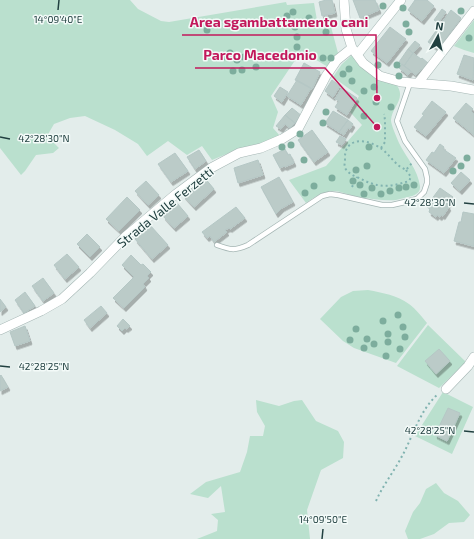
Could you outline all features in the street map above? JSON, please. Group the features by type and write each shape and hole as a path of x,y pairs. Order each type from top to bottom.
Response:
{"street":[{"path":"344,0 346,28 355,52 363,63 380,76 401,82 451,86 474,90"},
{"name":"Strada Valle Ferzetti","path":"0,330 41,311 62,299 126,236 176,194 211,168 239,153 261,148 282,139 298,128 326,76 337,60 355,52 401,0"},
{"path":"414,83 474,11"},
{"path":"446,389 468,366 474,356"}],"lane":[{"path":"217,245 229,249 238,249 248,245 322,196 330,194 382,205 392,205 417,199 426,188 427,178 425,169 405,141 397,121 414,83"}],"path":[{"path":"381,148 386,142 384,114"},
{"path":"362,141 374,144 391,156 397,164 406,170 411,177 409,181 394,185 376,186 351,175 345,167 345,153 350,144 355,142 362,141"},
{"path":"406,170 417,158"},
{"path":"352,187 357,177"},
{"path":"376,501 381,489 402,458 422,413 435,396 446,389"}],"green space":[{"path":"0,0 130,0 138,9 161,21 169,22 286,2 287,5 314,3 318,26 330,23 338,53 328,67 313,58 298,56 271,96 278,112 273,128 281,137 236,150 212,160 202,146 187,155 168,141 147,156 138,144 115,130 85,116 70,118 54,124 47,136 59,148 53,153 36,155 21,175 0,148"},
{"path":"474,20 474,53 454,46"},
{"path":"352,55 395,83 399,88 400,98 392,115 391,122 399,143 417,174 420,188 417,194 413,196 396,200 369,198 333,191 319,195 306,203 289,180 326,166 362,125 350,112 359,96 333,77 342,64"},
{"path":"368,290 400,298 414,308 427,323 396,363 354,348 343,341 320,319 341,297 353,291"},
{"path":"428,325 466,362 439,388 397,366"},
{"path":"443,392 473,407 452,454 415,436"},
{"path":"256,400 279,406 302,400 316,421 338,431 344,442 343,458 321,470 307,510 310,539 197,539 217,531 218,520 211,514 225,512 221,486 208,498 190,494 206,482 240,472 247,452 250,436 263,436 265,426 257,412"},
{"path":"436,483 444,493 458,501 470,515 464,522 449,523 434,534 420,539 408,539 405,531 413,512 420,503 426,489"}],"building":[{"path":"332,0 335,13 322,16 319,2"},
{"path":"353,0 375,0 379,10 360,18"},
{"path":"415,0 427,0 434,6 422,21 408,10"},
{"path":"442,9 446,12 438,23 434,20"},
{"path":"451,10 461,18 438,49 428,42"},
{"path":"390,27 406,39 387,63 371,51"},
{"path":"415,41 420,45 413,53 408,49"},
{"path":"408,49 413,53 404,66 399,62"},
{"path":"413,53 428,63 416,75 404,66"},
{"path":"464,55 474,58 473,80 457,74"},
{"path":"304,63 320,72 312,89 295,80"},
{"path":"402,64 411,71 408,75 399,68"},
{"path":"297,80 311,88 301,105 287,96"},
{"path":"332,80 340,86 333,97 325,91"},
{"path":"280,87 288,92 282,102 274,96"},
{"path":"342,88 357,98 347,115 335,107 339,101 335,99"},
{"path":"432,101 446,112 426,136 414,127 424,115 422,114"},
{"path":"466,103 473,109 471,111 474,114 474,135 453,118"},
{"path":"292,108 302,116 295,123 285,115"},
{"path":"333,111 348,120 339,132 325,123"},
{"path":"285,115 295,123 290,128 285,124 281,129 276,126"},
{"path":"348,120 353,124 350,129 348,128 344,135 339,132"},
{"path":"312,130 328,152 314,162 298,140"},
{"path":"340,136 346,139 342,145 336,142"},
{"path":"440,144 444,147 443,149 456,158 444,173 426,160 432,152 434,153"},
{"path":"285,149 288,155 290,154 294,163 280,168 273,155"},
{"path":"199,150 206,161 195,169 187,157"},
{"path":"175,153 188,171 171,182 158,164"},
{"path":"258,160 263,175 238,183 234,168"},
{"path":"461,172 470,180 460,191 451,183"},
{"path":"204,177 214,189 194,207 183,195"},
{"path":"279,177 293,202 282,208 276,214 261,187"},
{"path":"146,181 159,195 148,205 135,191"},
{"path":"440,188 453,197 443,216 441,215 440,217 437,215 436,217 429,212 430,209 427,207"},
{"path":"127,197 140,210 119,231 106,219"},
{"path":"177,203 188,216 174,228 163,216"},
{"path":"236,207 245,218 230,229 225,230 227,232 214,242 210,236 207,238 202,232"},
{"path":"463,212 474,214 474,246 454,241"},
{"path":"150,225 168,245 152,259 135,239"},
{"path":"87,234 100,247 90,257 77,244"},
{"path":"67,254 79,267 65,279 54,265"},
{"path":"131,255 151,272 147,276 149,278 143,284 145,287 124,308 113,298 134,277 122,265"},
{"path":"43,278 54,293 43,301 32,286"},
{"path":"25,292 35,306 24,313 15,300"},
{"path":"0,299 6,307 0,312"},
{"path":"101,306 107,313 90,328 84,320"},
{"path":"123,319 130,326 122,331 117,326"},
{"path":"25,326 30,341 15,346 10,332"},
{"path":"439,349 450,361 436,374 425,361"},
{"path":"1,375 8,387 0,391 0,376"},
{"path":"448,408 460,413 447,441 435,435"}],"place":[{"name":"Area sgambattamento cani","path":"377,98"},
{"name":"Parco Macedonio","path":"377,127"}]}
